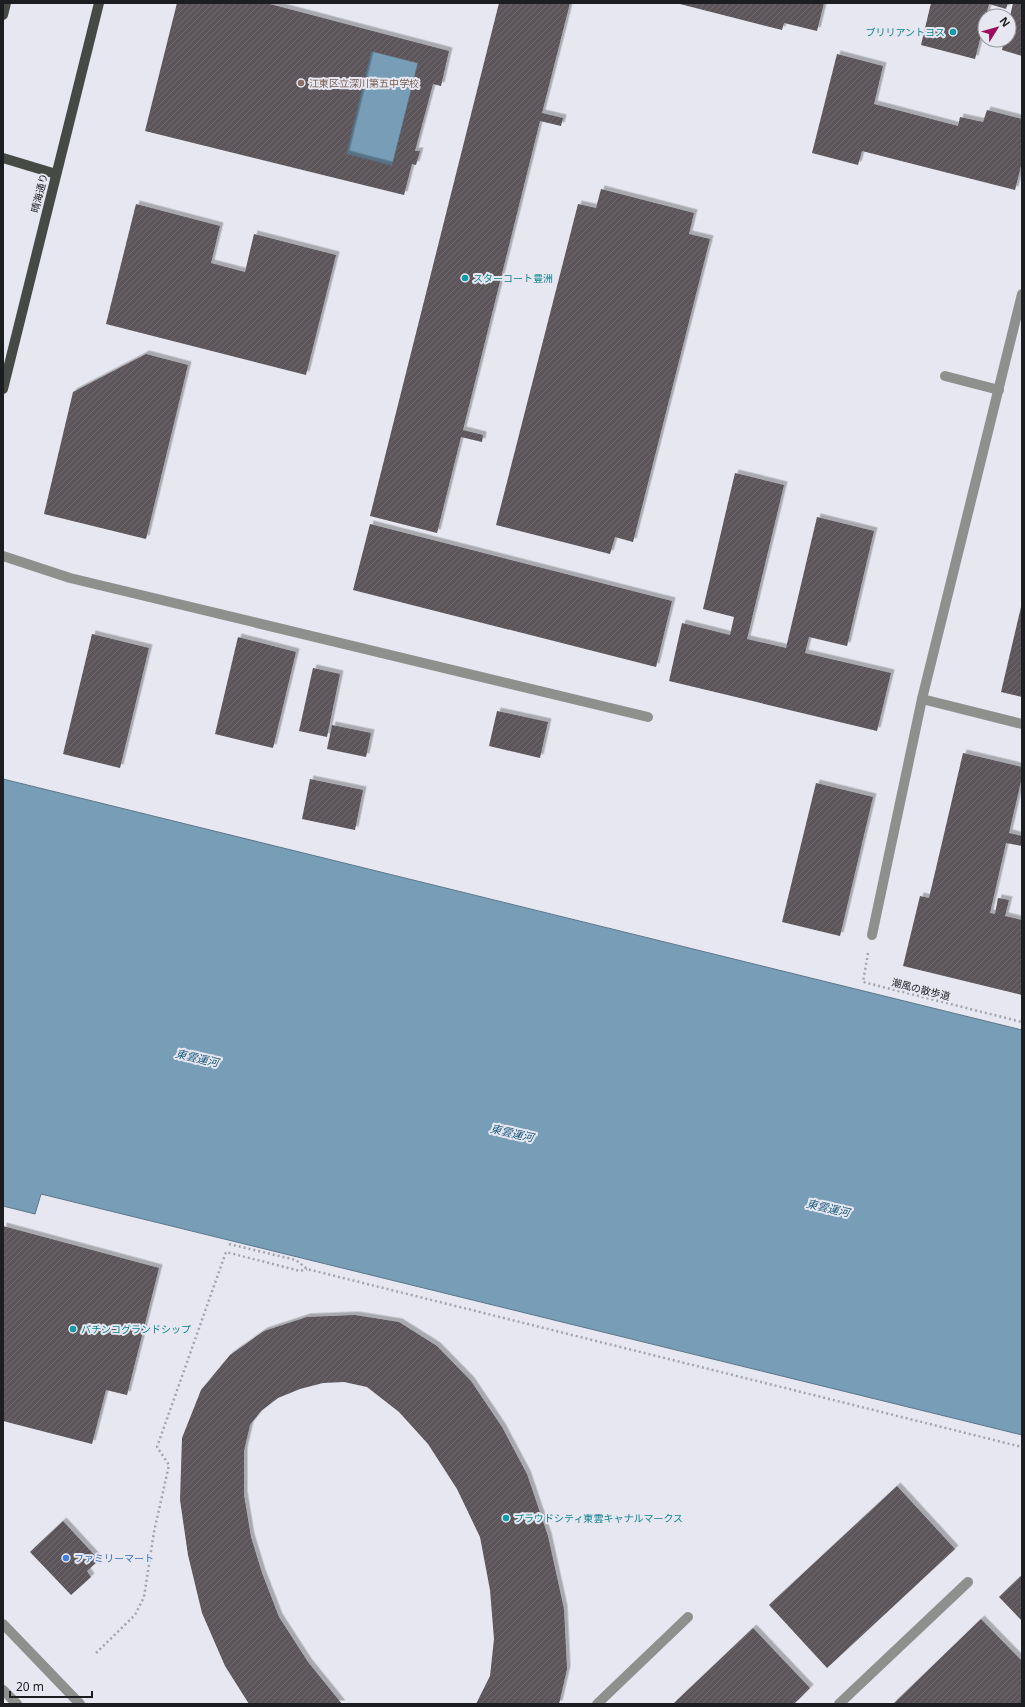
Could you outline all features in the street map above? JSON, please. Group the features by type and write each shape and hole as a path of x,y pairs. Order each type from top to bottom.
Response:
{"main road":[{"path":"3,15 6,3"},
{"name":"晴海通り","path":"3,389 99,3"},
{"path":"3,158 56,174"}],"street":[{"path":"872,935 922,699 1022,294"},
{"path":"945,376 998,390"},
{"path":"3,556 70,578 648,717"},
{"path":"922,699 1022,724"},
{"path":"839,1704 968,1582"},
{"path":"597,1704 688,1617"},
{"path":"3,1624 80,1704"},
{"path":"3,1690 17,1704"}],"path":[{"name":"潮風の散歩道","path":"872,935 863,982 1022,1022"},
{"path":"229,1244 296,1260 307,1269 1022,1447"},
{"path":"96,1653 135,1615 144,1597 154,1532 169,1465 157,1447 226,1252 300,1271 307,1269"}],"water":[{"path":"371,51 418,63 392,166 346,154"},
{"name":"東雲運河","path":"3,779 1022,1030 1022,1435 41,1194 35,1214 3,1206"}],"building":[{"path":"177,3 266,3 449,51 441,86 433,84 415,151 420,151 416,165 412,164 404,195 145,131","holes":["371,51 418,63 392,166 346,154"]},
{"name":"スターコート豊洲","path":"499,3 570,3 542,113 563,118 561,126 540,121 463,430 483,435 482,442 461,437 437,533 370,516"},
{"path":"676,3 824,3 817,31 784,23 782,30"},
{"name":"ブリリアントヨス","path":"931,3 1008,3 1006,8 989,4 988,8 977,8 978,48 975,59 921,45"},
{"path":"1013,3 1022,3 1022,56 1002,50 1002,48 1017,48 1017,8 1012,8"},
{"path":"837,54 883,66 874,104 958,126 960,117 983,122 987,110 1022,119 1022,162 1015,190 862,151 858,165 812,153"},
{"path":"601,189 694,213 689,234 710,239 633,542 615,537 610,554 496,525 578,204 596,208"},
{"path":"136,204 220,226 211,263 245,272 254,234 336,255 306,375 106,324"},
{"path":"146,354 188,365 146,539 44,514 73,392"},
{"path":"735,473 784,485 747,639 786,648 817,517 874,531 847,646 809,637 805,653 891,673 877,731 669,681 682,623 730,635 734,617 703,609"},
{"path":"370,524 672,601 656,667 353,590"},
{"path":"1022,607 1022,697 1001,692"},
{"path":"92,634 149,648 120,768 63,754"},
{"path":"238,637 296,652 273,748 215,734"},
{"path":"313,668 340,674 327,737 299,731"},
{"path":"497,711 548,722 540,758 489,746"},
{"path":"332,725 371,733 366,757 327,749"},
{"path":"963,753 1022,767 1022,777 1009,833 1022,836 1022,846 1006,843 990,913 995,914 998,898 1009,900 1005,916 1022,920 1022,995 903,966 920,896 929,898"},
{"path":"310,779 363,790 355,830 302,819"},
{"path":"816,783 873,797 840,936 782,922"},
{"name":"パチンコグランドシップ","path":"3,1226 159,1268 127,1395 106,1390 92,1444 3,1421"},
{"name":"プラウドシティ東雲キャナルマークス","path":"355,1315 399,1322 437,1346 471,1381 502,1427 527,1474 548,1536 564,1609 567,1669 559,1704 476,1704 490,1676 494,1639 490,1590 480,1537 457,1489 428,1444 399,1412 367,1387 344,1382 323,1383 300,1389 278,1398 261,1411 250,1425 244,1451 244,1495 251,1537 262,1573 279,1617 308,1662 342,1704 249,1704 225,1666 202,1613 188,1555 180,1500 182,1438 201,1390 230,1355 264,1331 307,1317"},
{"path":"897,1486 955,1549 827,1668 769,1605"},
{"path":"63,1521 99,1560 87,1571 91,1577 71,1595 30,1552"},
{"path":"1022,1575 1022,1621 999,1597"},
{"path":"981,1619 1022,1661 1022,1704 893,1704"},
{"path":"753,1628 810,1688 794,1704 673,1704"}],"place":[{"name":"ブリリアントヨス","path":"953,32"},
{"name":"江東区立深川第五中学校","path":"301,83"},
{"name":"スターコート豊洲","path":"465,278"},
{"name":"パチンコグランドシップ","path":"73,1329"},
{"name":"プラウドシティ東雲キャナルマークス","path":"506,1518"},
{"name":"ファミリーマート","path":"66,1558"}]}
